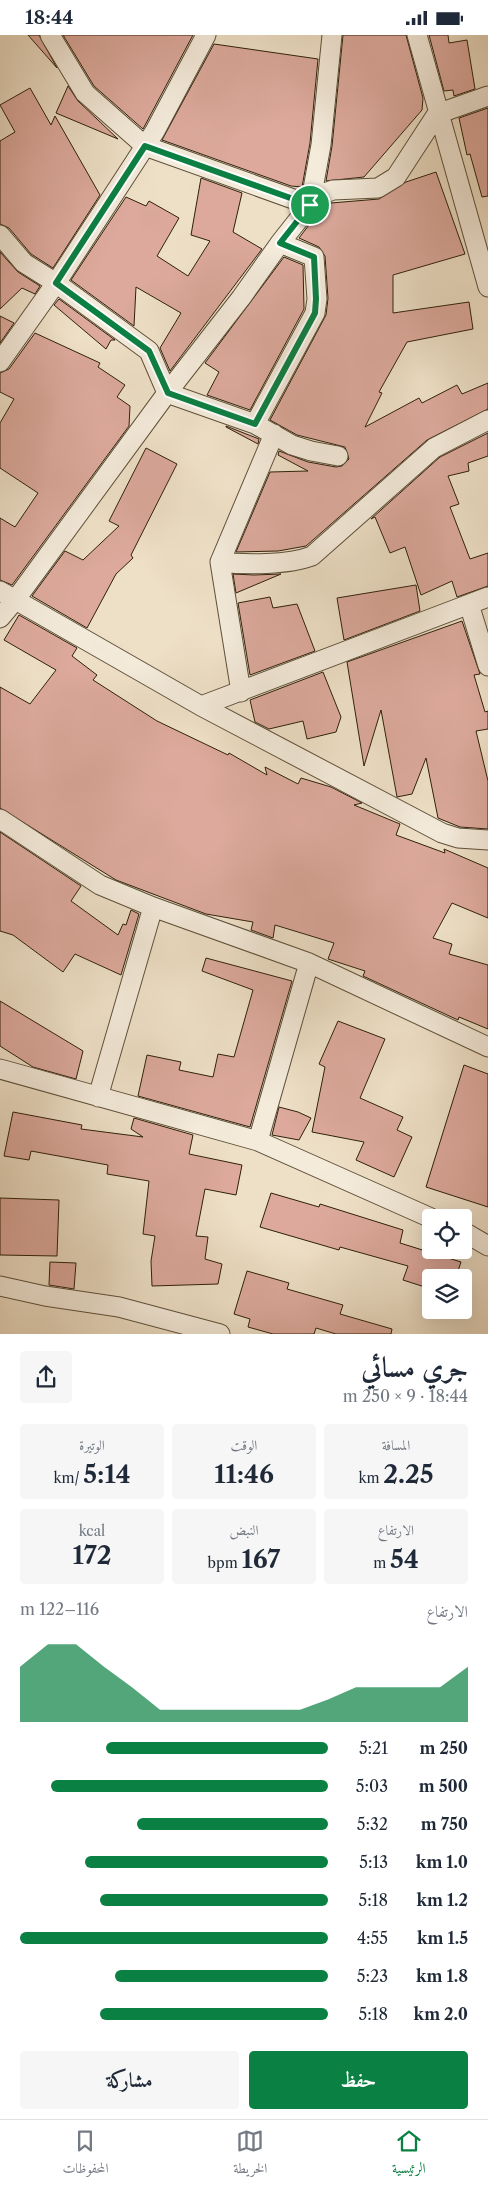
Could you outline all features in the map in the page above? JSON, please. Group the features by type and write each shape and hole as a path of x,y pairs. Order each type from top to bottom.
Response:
{"street":[{"path":"50,35 85,93 145,146 310,205"},
{"path":"0,362 56,283 155,131 206,35"},
{"path":"310,205 321,145 332,35"},
{"path":"417,35 437,114 488,287"},
{"path":"0,618 8,595 168,393 310,205 325,193 333,190 378,187 396,177 437,114 488,96"},
{"path":"0,235 24,263 56,283 149,351 168,393 255,424 298,447 338,456"},
{"path":"255,424 315,313 316,306 314,257 280,243"},
{"path":"220,562 240,564 297,560 312,556 434,448 488,420"},
{"path":"241,692 220,562 274,434"},
{"path":"8,595 201,706 442,833 458,838 488,840"},
{"path":"201,706 488,597"},
{"path":"469,604 488,666"},
{"path":"0,819 100,885 153,907 309,963 488,1047"},
{"path":"98,1097 153,907"},
{"path":"258,1141 309,963"},
{"path":"0,1069 258,1141 422,1214"},
{"path":"472,1237 488,1246"},
{"path":"0,1286 45,1297 119,1307 220,1334"}],"building":[{"path":"28,35 39,35 57,68"},
{"path":"63,35 193,35 143,129 94,86"},
{"path":"343,35 406,35 423,98 422,110 364,177 326,181 332,146"},
{"path":"429,35 448,35 449,43 467,40 475,89 454,96 453,90 444,91"},
{"path":"214,44 318,59 310,143 302,187 291,186 162,140"},
{"path":"68,86 78,101 118,139 56,113"},
{"path":"30,88 51,125 55,116 100,195 53,268 31,254 9,228 0,224 0,141 15,132 0,105"},
{"path":"488,108 488,196 482,197 470,154 467,155 459,118"},
{"path":"436,172 465,254 393,275 393,313 469,302 473,329 407,342 379,392 382,393 365,427 419,398 422,403 457,385 462,394 488,383 488,409 427,440 306,546 278,551 236,552 270,472 308,471 278,455 279,451 308,462 336,467 342,466 349,459 345,447 297,435 270,420 326,315 328,298 325,256 319,247 299,238 318,213 331,203 379,199 406,182"},
{"path":"201,178 242,193 233,232 262,249 170,371 160,348 181,313 136,287 134,326 71,280 126,197 146,206 149,201 179,218 157,256 188,276 210,241 191,235"},
{"path":"0,252 18,272 40,286 35,294 22,288 0,309"},
{"path":"284,257 303,265 304,309 250,410 207,395 219,372 205,363"},
{"path":"59,299 115,340 111,340 106,349 54,305"},
{"path":"0,316 14,323 0,343"},
{"path":"35,333 100,363 98,367 125,385 117,397 130,406 129,426 12,585 0,580 0,518 15,527 38,493 0,468 0,423 14,399 0,392 0,373 9,369"},
{"path":"226,427 259,439 258,444"},
{"path":"488,433 488,456 468,463 469,471 448,476 459,504 450,507 470,559 488,553 488,586 457,597 452,581 421,595 405,547 390,553 375,517 371,519 440,457"},
{"path":"146,448 177,464 131,555 133,558 116,574 87,628 32,596 65,551 83,560 119,526 109,521"},
{"path":"233,574 254,575 281,574 236,593"},
{"path":"416,585 420,611 344,640 337,598"},
{"path":"270,597 273,608 297,604 315,651 250,675 238,603"},
{"path":"19,615 77,648 72,656 97,675 93,680 157,721 228,755 229,753 267,775 265,767 298,784 301,778 331,787 362,803 354,805 400,824 396,835 445,853 444,849 488,868 488,918 452,903 433,938 452,944 449,954 488,965 488,1029 459,1017 458,1020 363,976 365,971 328,959 334,943 275,925 273,938 251,930 253,922 206,914 116,880 0,808 0,687 30,704 56,670 4,640"},
{"path":"462,621 480,674 474,675 485,712 488,711 488,729 476,731 488,781 488,829 460,827 438,818 426,758 412,794 397,797 381,710 364,766 347,662"},
{"path":"323,672 341,717 336,732 307,739 303,721 269,729 255,722 250,700"},
{"path":"0,832 81,886 71,901 118,935 123,924 126,925 131,910 139,914 121,975 75,954 63,972 13,935 0,931"},
{"path":"206,958 292,981 250,1127 138,1096 147,1055 181,1062 179,1070 213,1077 218,1054 234,1057 253,990 202,971"},
{"path":"0,1001 83,1051 76,1079 33,1067 0,1046"},
{"path":"338,1021 385,1039 360,1098 403,1117 397,1130 412,1137 394,1177 356,1160 364,1142 312,1132 325,1067 319,1064"},
{"path":"464,1065 488,1074 488,1207 426,1187"},
{"path":"279,1107 311,1118 299,1140 272,1135"},
{"path":"13,1112 82,1125 81,1129 143,1137 131,1129 134,1118 193,1135 189,1154 242,1165 236,1195 205,1189 196,1236 208,1237 205,1259 222,1264 218,1284 152,1286 151,1261 155,1236 143,1234 149,1181 107,1174 108,1165 31,1151 29,1160 4,1156"},
{"path":"271,1193 319,1207 320,1204 403,1230 400,1243 422,1250 422,1259 451,1259 461,1262 459,1269 422,1269 422,1286 403,1280 408,1266 340,1247 339,1250 260,1227"},
{"path":"0,1198 59,1200 57,1256 0,1255"},
{"path":"50,1262 76,1263 74,1289 49,1285"},
{"path":"247,1271 289,1283 287,1289 343,1305 340,1314 392,1329 391,1334 336,1334 316,1328 314,1334 273,1334 248,1327 250,1319 234,1314"}],"route":[{"path":"145,146 310,205 280,243 314,257 315,313 255,424 168,393 149,351 56,283 145,146"}]}
